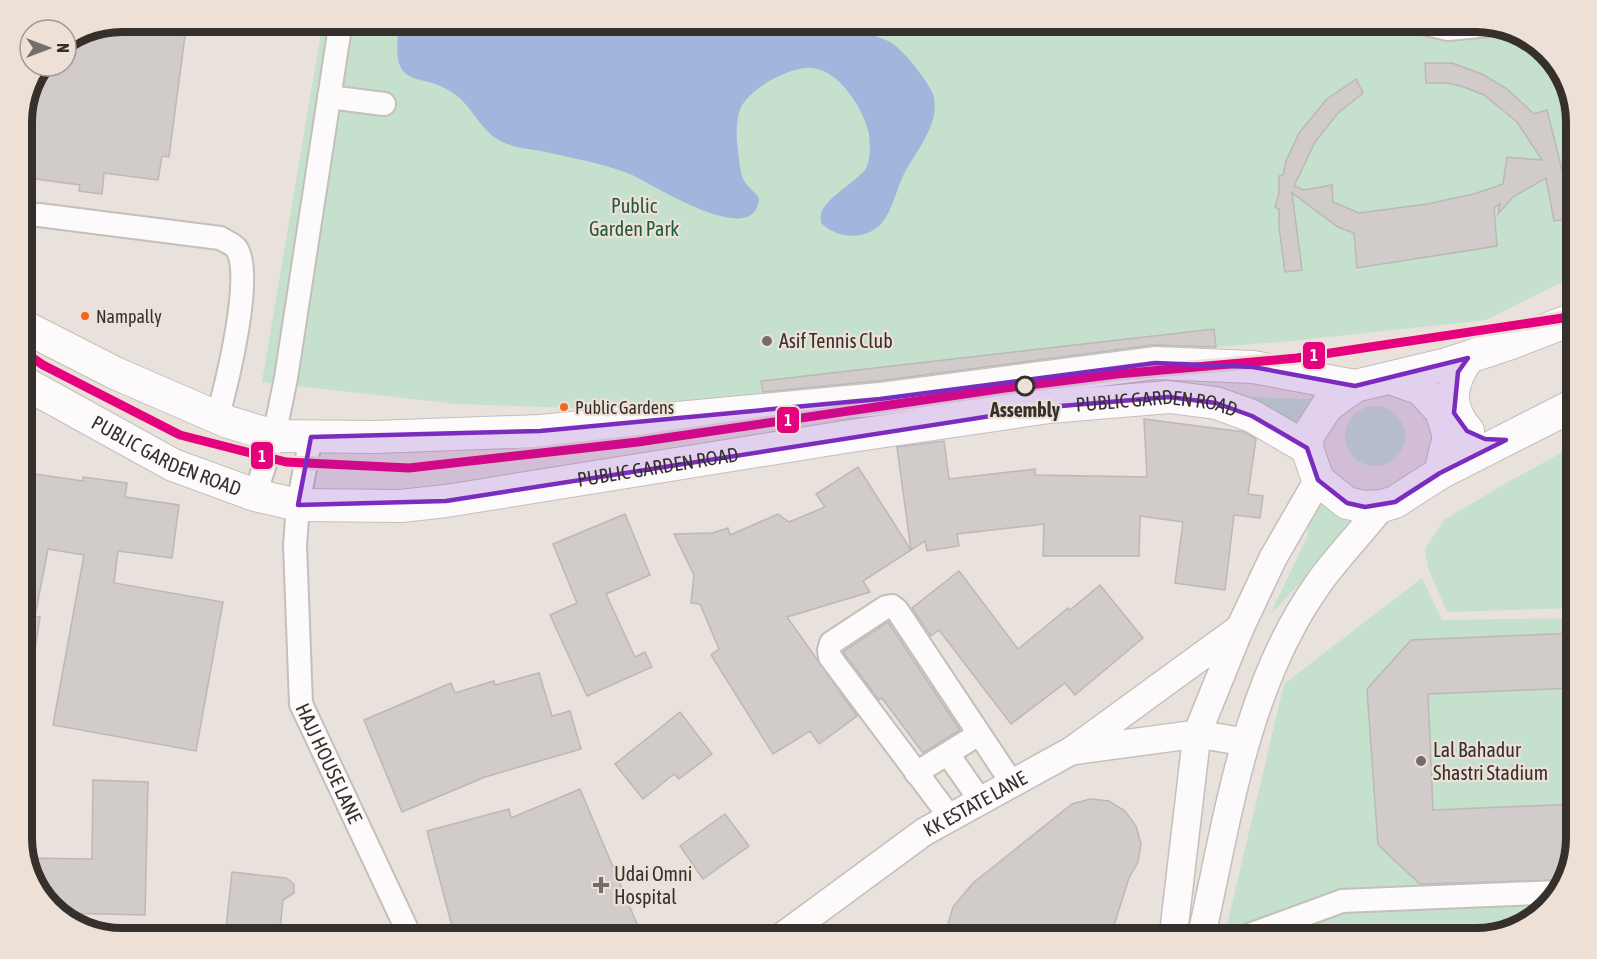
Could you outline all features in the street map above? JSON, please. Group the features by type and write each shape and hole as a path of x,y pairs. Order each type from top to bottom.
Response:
{"highway":[{"path":"1565,322 1468,358 1355,386 1327,406 1308,436 1307,448 1318,480 1347,503 1365,507 1382,506 1395,502 1440,473 1565,409"},
{"path":"32,331 115,373 217,418 274,436 375,437 540,431 880,399 1155,363 1253,368 1355,386"},
{"path":"1468,358 1458,372 1453,393 1454,413 1467,430 1485,439 1506,440"},
{"path":"1390,378 1421,389 1441,411 1449,436 1440,473"},
{"name":"PUBLIC GARDEN ROAD","path":"32,387 173,465 255,495 298,505 401,506 446,501 844,437 1049,407 1169,397 1216,403 1252,416 1307,448"}],"main road":[{"path":"1174,928 1197,734 1240,628 1273,558 1318,480"},
{"path":"1203,928 1245,742 1265,686 1286,639 1318,584 1382,506"},
{"path":"1071,751 1240,628"},
{"name":"KK ESTATE LANE","path":"794,928 924,832 1071,751 1197,734 1245,742"}],"street":[{"path":"255,495 274,436 286,378 339,32"},
{"path":"329,98 384,104"},
{"path":"39,215 220,238 236,248 243,268 228,378 217,418"},
{"name":"HAJJ HOUSE LANE","path":"311,437 298,505 295,545 301,704 406,928"},
{"path":"950,817 830,657 831,643 886,607 892,606 897,610 1012,783"},
{"path":"916,773 979,734"},
{"path":"948,754 980,800"},
{"path":"1268,928 1342,901 1547,893"}],"highlighted area":[{"path":"1468,358 1458,372 1454,413 1467,431 1485,439 1506,440 1440,473 1395,502 1365,507 1347,503 1318,480 1307,448 1252,416 1216,403 1169,397 1049,407 446,501 298,505 311,437 540,431 880,399 1155,363 1253,367 1355,386"}],"green space":[{"name":"Public Garden Park","path":"321,32 1488,32 1510,38 1535,54 1556,81 1564,104 1565,280 1486,320 1292,341 1190,349 638,410 456,404 262,382"},
{"path":"1244,397 1315,399 1292,432"},
{"path":"1369,406 1381,406 1392,411 1400,419 1405,436 1403,448 1392,461 1381,466 1369,466 1358,461 1350,453 1345,442 1345,430 1350,419 1358,411"},
{"path":"1565,451 1566,608 1447,612 1428,568 1425,549 1444,520"},
{"path":"1315,501 1354,525 1270,615 1307,537 1312,506"},
{"name":"Lal Bahadur Shastri Stadium","path":"1422,578 1442,620 1566,618 1566,838 1559,872 1547,892 1521,915 1510,921 1488,927 1226,928 1284,684"}],"water":[{"path":"398,32 860,32 888,41 913,63 932,92 935,109 930,127 903,176 888,214 872,231 852,236 832,231 821,223 821,214 826,204 866,169 870,150 869,134 862,114 849,93 832,76 823,71 805,68 785,73 758,89 742,106 739,112 737,132 741,170 744,181 759,198 753,213 741,218 722,217 701,210 619,170 505,143 490,133 467,105 453,93 437,85 412,78 404,72 398,55"}],"building":[{"path":"185,32 169,157 162,156 158,180 104,173 102,194 79,191 80,185 32,178 32,115 38,87 43,78 78,78 78,43 87,38 104,33"},
{"path":"1425,63 1452,63 1482,74 1507,89 1534,114 1547,110 1565,182 1565,219 1554,221 1546,178 1513,197 1498,214 1500,204 1494,208 1497,246 1357,268 1354,233 1338,227 1292,193 1302,270 1285,272 1279,209 1275,207 1279,193 1279,176 1283,175 1286,161 1299,133 1327,99 1356,79 1363,93 1338,113 1315,142 1294,186 1304,190 1332,185 1333,202 1359,213 1427,204 1474,194 1503,184 1507,157 1542,160 1517,122 1484,95 1447,83 1426,83"},
{"path":"1214,329 1216,347 1153,345 878,381 763,392 761,381"},
{"path":"1144,419 1244,432 1256,439 1248,494 1263,496 1260,518 1234,515 1225,590 1175,583 1183,522 1140,516 1139,556 1043,556 1044,524 957,534 959,546 927,551 925,541 911,550 897,447 944,441 949,479 1035,469 1035,475 1147,477"},
{"path":"858,467 911,550 863,581 870,592 787,617 857,716 819,744 810,731 773,754 711,655 719,649 700,604 691,603 694,575 674,534 712,533 728,528 730,535 778,514 789,522 825,507 816,494"},
{"path":"32,474 83,481 83,477 127,483 125,497 179,505 172,558 118,551 114,583 223,602 196,751 53,725 84,555 48,549 35,616 40,617 32,669"},
{"path":"625,514 650,575 606,594 635,657 645,652 652,667 587,696 550,615 577,603 553,544"},
{"path":"959,571 1018,649 1100,585 1143,638 1075,695 1065,683 1011,724 939,630 931,636 912,608"},
{"path":"888,622 960,730 923,753 882,698 879,700 843,652"},
{"path":"1566,633 1566,688 1428,694 1433,810 1566,804 1565,850 1554,880 1420,884 1378,845 1367,689 1411,640"},
{"path":"539,673 552,716 570,711 581,749 485,777 402,812 364,720 451,683 455,693 494,681 495,685"},
{"path":"680,712 712,754 679,779 674,774 643,799 615,764"},
{"path":"93,780 148,782 145,915 73,913 50,892 38,872 34,858 92,859"},
{"path":"580,789 639,928 452,928 427,831 509,809 511,818"},
{"path":"1090,799 1109,801 1125,811 1136,826 1141,844 1138,862 1129,878 1113,928 947,928 953,907 973,883 1072,804"},
{"path":"725,814 749,846 703,879 680,846"},
{"path":"232,872 286,878 294,884 294,893 283,900 280,928 226,928"}],"transit line":[{"name":"1","path":"32,358 180,435 286,462 409,468 638,442 1005,388 1117,374 1297,358 1565,318"}],"place":[{"name":"Nampally","path":"85,316"},
{"name":"Asif Tennis Club","path":"767,341"},
{"name":"Assembly","path":"1025,386"},
{"name":"Public Gardens","path":"564,407"},
{"name":"Lal Bahadur Shastri Stadium","path":"1421,761"},
{"name":"Udai Omni Hospital","path":"601,885"}]}
